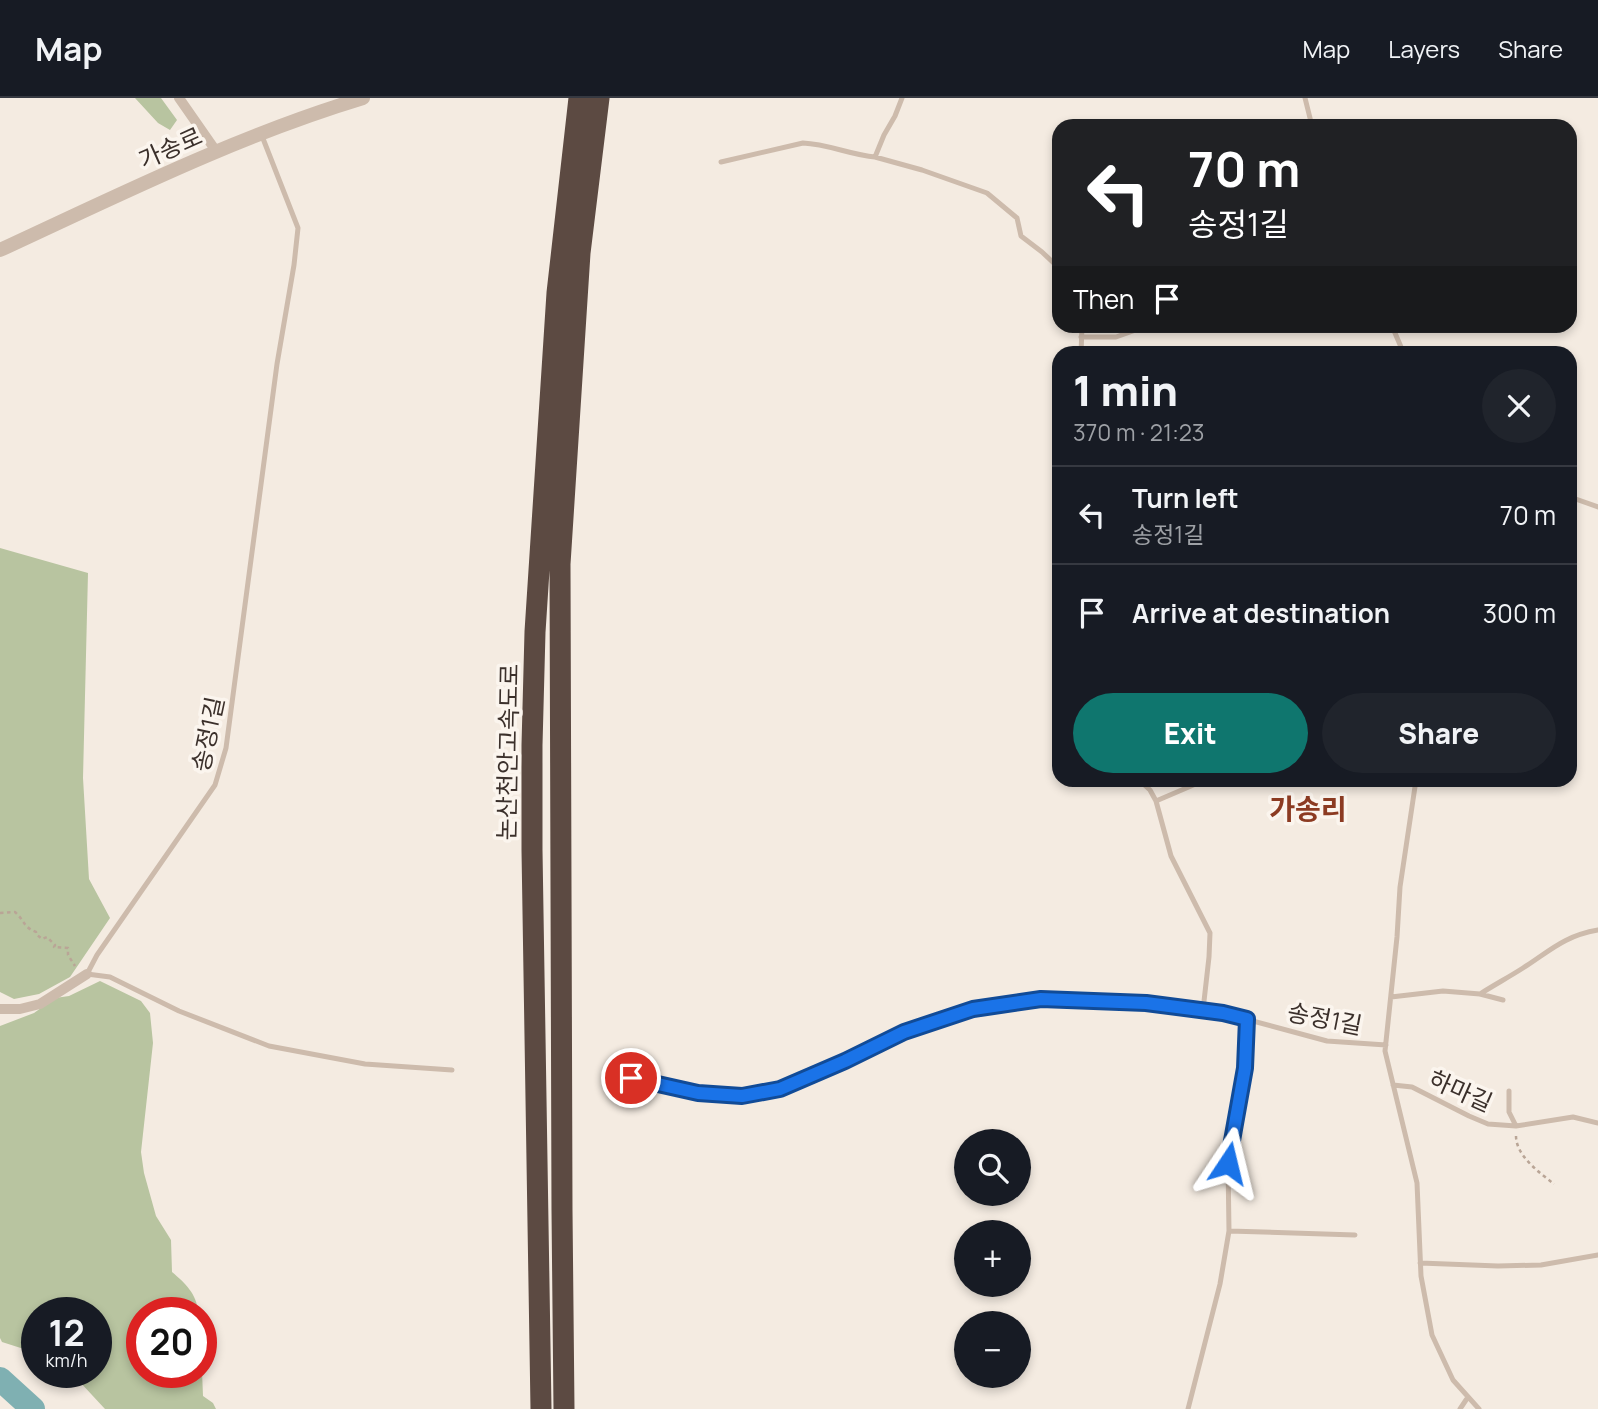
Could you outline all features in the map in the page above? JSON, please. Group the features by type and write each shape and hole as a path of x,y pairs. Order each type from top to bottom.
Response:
{"highway":[{"path":"571,98 571,163"},
{"name":"논산천안고속도로","path":"541,1409 532,850 535,632 557,293 579,98"},
{"path":"564,1409 559,564 580,253 599,98"}],"street":[{"path":"179,98 216,151"},
{"name":"가송로","path":"0,250 216,151 311,114 363,98"},
{"path":"0,1009 20,1009 40,1004 86,975"}],"lane":[{"path":"875,157 902,98"},
{"path":"1305,98 1310,119"},
{"name":"송정1길","path":"86,975 97,955 215,785 226,748 277,364 298,228 261,133"},
{"path":"721,162 803,143 875,157 922,170 987,193 1017,218 1021,236 1052,261"},
{"path":"1081,333 1081,346"},
{"path":"1081,337 1116,337 1127,333"},
{"path":"1577,500 1598,507"},
{"path":"1147,787 1156,801 1171,856 1210,933 1203,1010"},
{"path":"1156,801 1189,787"},
{"path":"1415,787 1400,887 1385,1051 1417,1183 1421,1276 1432,1335 1453,1380 1479,1409"},
{"path":"1480,994 1559,943 1579,933 1598,930"},
{"path":"86,975 110,977 179,1011 269,1046 365,1064 452,1070"},
{"path":"1391,997 1443,991 1480,994 1503,1000"},
{"name":"송정1길","path":"608,1074 698,1093 742,1096 780,1089 904,1032 973,1009 1041,999 1146,1003 1203,1010 1327,1041 1386,1045"},
{"path":"1188,1409 1220,1284 1229,1231 1228,1163 1245,1068 1247,1019"},
{"name":"하마길","path":"1393,1085 1412,1087 1488,1124 1516,1126 1573,1117 1598,1123"},
{"path":"1509,1091 1509,1112 1516,1126"},
{"path":"1229,1231 1355,1235"},
{"path":"1420,1263 1542,1265 1598,1255"},
{"path":"1460,1409 1468,1397"}],"path":[{"path":"0,913 15,912 28,929 36,932 42,939 47,937 54,947 68,948 68,955 79,973 86,975"},
{"path":"1516,1126 1516,1143 1525,1158 1554,1184"}],"green space":[{"path":"135,98 161,98 177,120 170,130 158,123"},
{"path":"0,548 88,573 83,778 89,879 110,918 70,977 39,994 14,999 0,992"},
{"path":"100,981 141,1001 150,1013 153,1043 141,1152 144,1173 156,1216 171,1240 172,1272 194,1297 126,1297 126,1388 203,1388 203,1396 213,1403 216,1409 105,1409 86,1388 112,1388 112,1297 21,1297 21,1348 2,1342 0,1338 0,1026 34,1013 55,998 69,996"}],"waterway":[{"path":"0,1379 33,1409"}],"district":[{"name":"가송리","path":"1308,808"}],"route":[{"path":"631,1078 698,1093 742,1096 780,1089 904,1032 973,1009 1041,999 1146,1003 1223,1013 1247,1019 1245,1068 1228,1163"}]}
